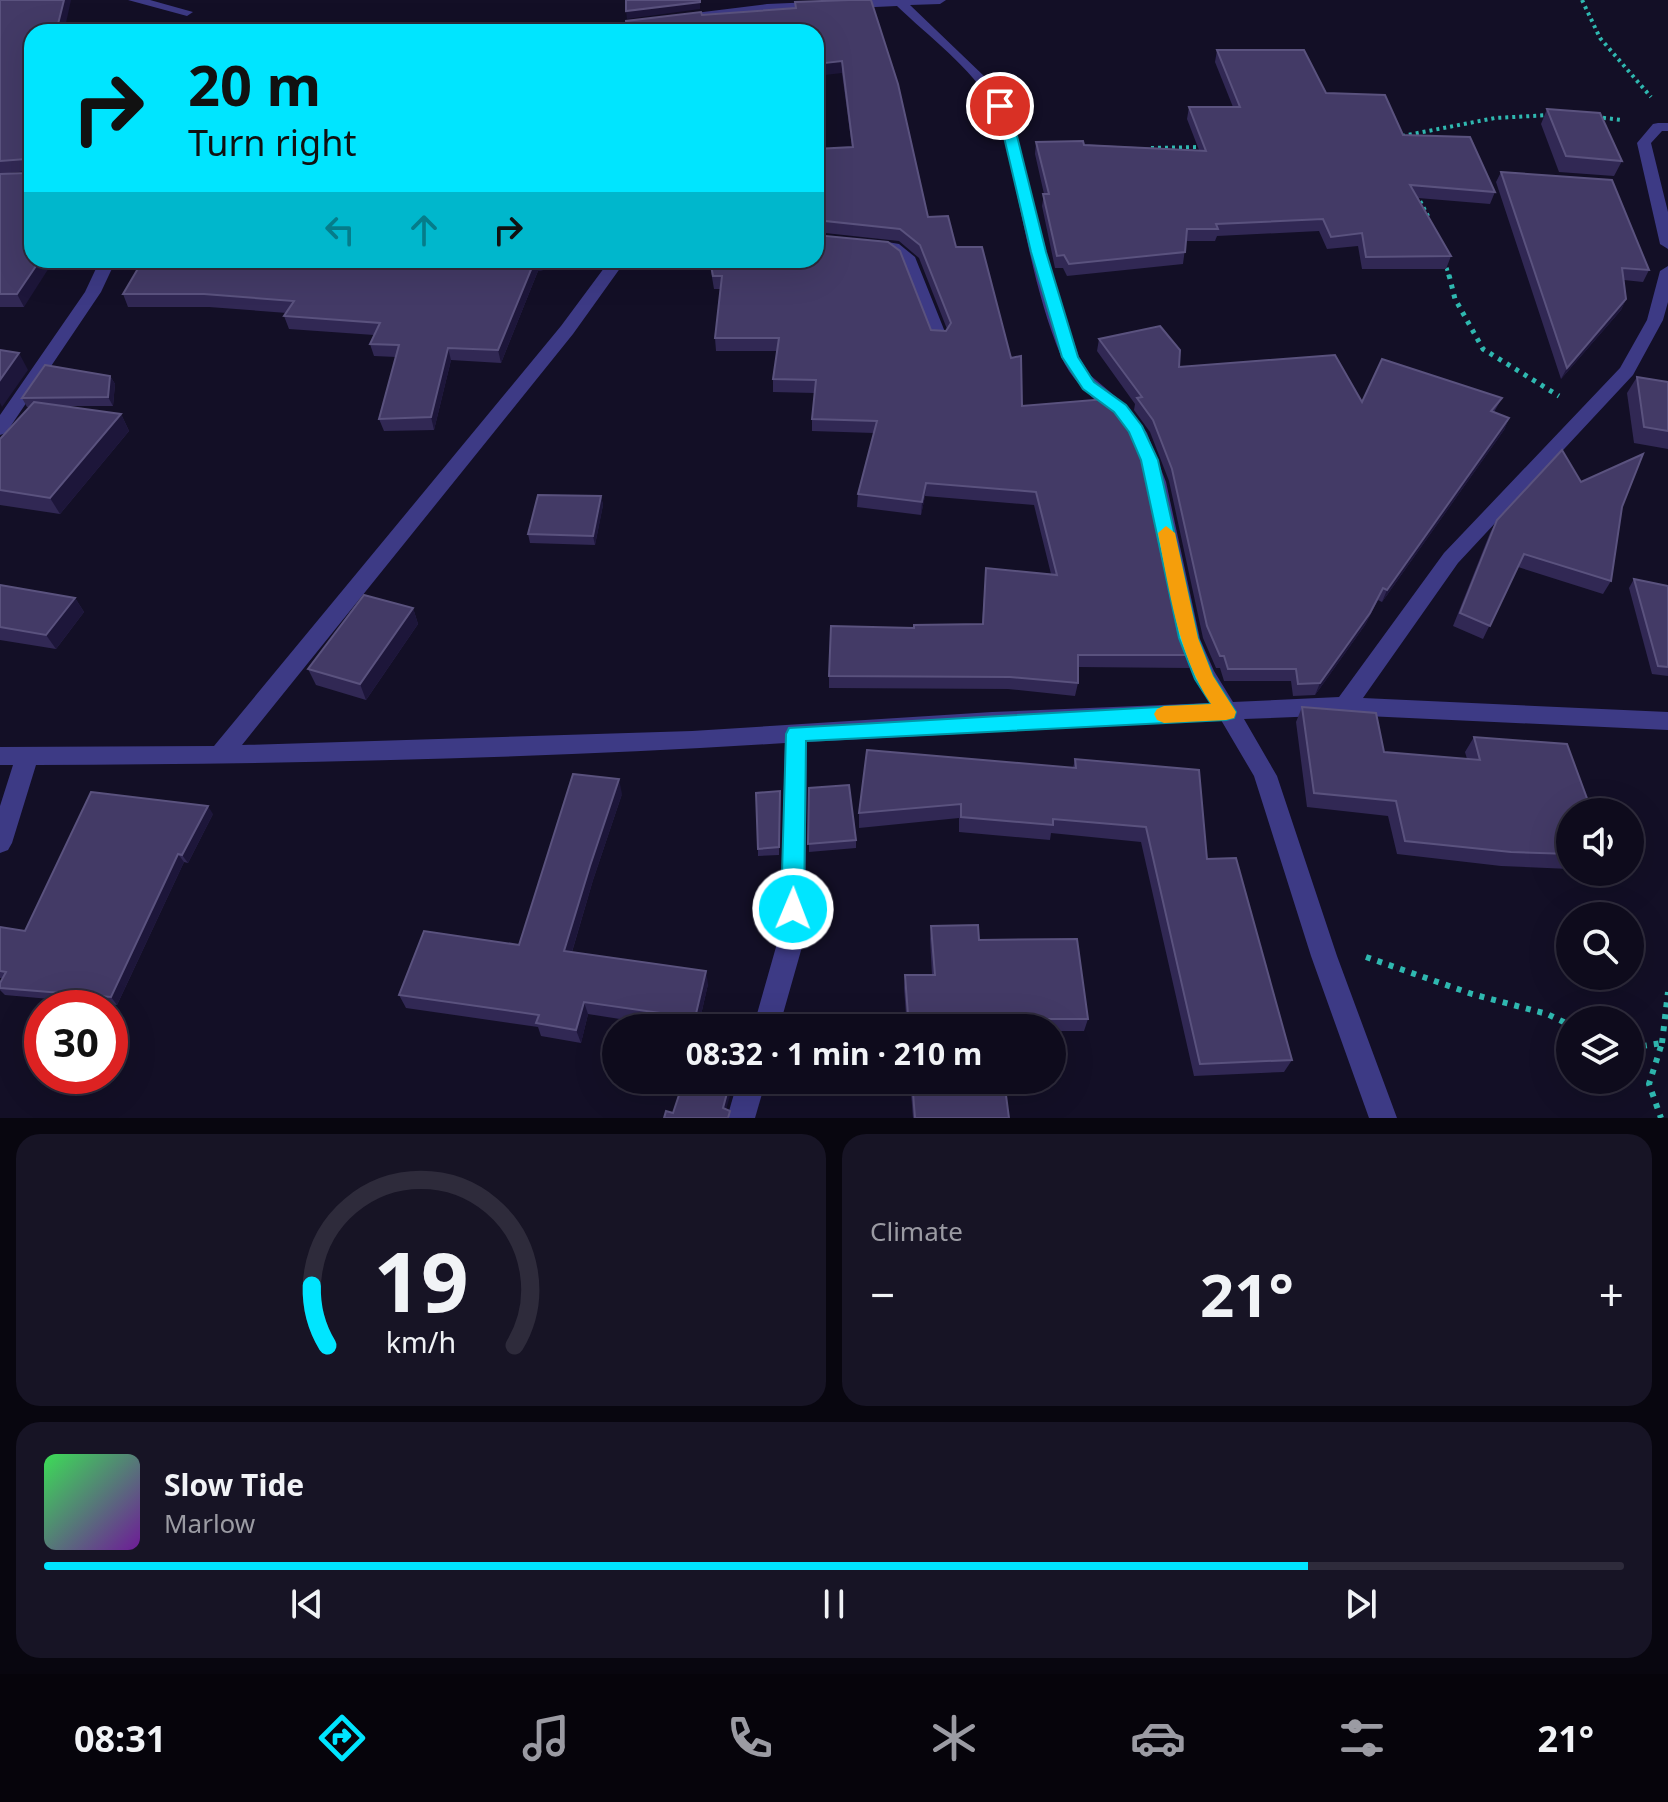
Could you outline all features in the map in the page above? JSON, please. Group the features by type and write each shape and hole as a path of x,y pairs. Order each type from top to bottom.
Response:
{"street":[{"path":"134,0 187,11"},
{"path":"676,19 767,8 940,0"},
{"path":"899,1 990,92 1004,113 1039,252 1070,357 1088,386 1120,409 1136,430 1145,450 1189,638 1205,679 1253,750 1265,776 1324,956 1383,1118"},
{"path":"642,24 660,21"},
{"path":"1663,127 1647,137 1644,152 1668,244"},
{"path":"865,244 893,247 909,260 939,337"},
{"path":"0,429 93,292 104,268"},
{"path":"220,755 567,330 612,268"},
{"path":"1345,706 1451,558 1619,381 1641,350 1655,320 1668,271"},
{"path":"0,756 220,755 676,741 1345,706 1668,721"},
{"path":"770,1014 790,934 796,734"},
{"path":"0,843 28,755"},
{"path":"741,1118 748,1094"}],"path":[{"path":"1582,0 1584,11 1620,66 1664,109 1663,127 1595,117"},
{"path":"1401,136 1489,119 1550,115"},
{"path":"1148,148 1207,147"},
{"path":"1417,194 1431,222"},
{"path":"1444,257 1455,299 1483,349 1586,415"},
{"path":"1324,956 1357,954 1472,994 1556,1018"},
{"path":"1661,1118 1649,1084 1662,1043 1668,992"},
{"path":"1644,1046 1662,1043"}],"building":[{"path":"0,0 64,0 58,24 24,24 24,159 0,161"},
{"path":"626,0 700,0 700,2 626,11"},
{"path":"871,0 898,84 928,217 948,216 956,247 982,247 1011,358 1021,356 1022,406 1106,399 1133,431 1149,480 1174,602 1193,655 1078,655 1078,683 1010,677 829,676 831,626 914,628 914,625 983,624 986,568 1057,575 1036,492 926,483 922,502 858,494 877,421 812,419 816,380 773,379 779,338 715,338 722,276 713,276 712,268 824,268 824,236 888,242 900,251 931,330 946,331 951,323 920,245 900,229 824,221 824,149 853,147 842,61 824,63 824,24 626,24 626,21 701,12 702,15 796,8 795,2"},
{"path":"1217,50 1304,50 1326,93 1385,95 1403,135 1470,137 1495,192 1410,185 1451,256 1366,257 1362,233 1331,237 1323,219 1216,224 1218,229 1187,229 1185,252 1069,264 1064,255 1057,256 1043,194 1049,194 1036,142 1083,141 1084,145 1206,151 1189,107 1240,107"},
{"path":"1547,109 1600,113 1622,161 1566,156"},
{"path":"1501,172 1612,180 1649,270 1622,268 1626,299 1567,368"},
{"path":"24,173 24,268 35,268 17,294 0,294 0,174"},
{"path":"138,268 532,268 498,350 448,348 431,417 379,419 399,345 370,344 380,323 284,316 294,301 204,294 123,294"},
{"path":"1160,326 1180,350 1179,367 1335,355 1362,402 1382,359 1502,398 1491,411 1509,418 1387,590 1383,588 1370,613 1320,683 1298,684 1296,669 1228,669 1224,656 1220,656 1207,626 1172,469 1153,420 1137,398 1142,397 1099,339"},
{"path":"0,350 19,353 0,380"},
{"path":"45,365 110,376 108,397 22,398"},
{"path":"1637,377 1668,382 1668,431 1644,427"},
{"path":"34,402 121,414 50,498 0,490 0,439"},
{"path":"1562,450 1581,482 1643,454 1622,507 1611,581 1524,554 1490,626 1460,613 1497,520"},
{"path":"538,495 601,496 593,536 528,534"},
{"path":"1634,579 1668,586 1668,667 1658,666"},
{"path":"0,585 75,598 46,635 0,627"},
{"path":"364,595 413,608 360,684 308,669"},
{"path":"1302,707 1376,713 1384,752 1480,760 1474,737 1567,744 1587,798 1556,798 1556,854 1405,841 1396,801 1314,793"},
{"path":"867,750 1076,768 1075,759 1199,770 1207,859 1236,858 1292,1060 1200,1064 1146,827 1053,819 1053,825 961,817 961,804 859,813"},
{"path":"573,774 619,779 564,951 706,971 696,1014 667,1014 584,1002 576,1030 536,1023 539,1015 399,995 424,931 519,945"},
{"path":"849,785 856,840 808,844 809,788"},
{"path":"780,791 779,847 758,849 756,793"},
{"path":"91,792 208,806 182,855 178,854 114,990 0,988 6,972 0,971 0,927 25,931"},
{"path":"978,925 979,940 1077,939 1088,1019 1066,1019 1066,1014 908,1014 905,975 935,975 931,926"},
{"path":"679,1094 727,1094 723,1108 730,1111 728,1118 664,1118 666,1111 673,1113"},
{"path":"913,1094 1006,1094 1009,1118 915,1118"}],"slow traffic":[{"path":"1164,714 1226,712 1205,679 1189,638 1166,533"}],"route":[{"path":"793,909 796,734 992,721 1226,712 1205,679 1189,638 1150,460 1136,430 1120,409 1088,386 1070,357 1000,106"}]}
